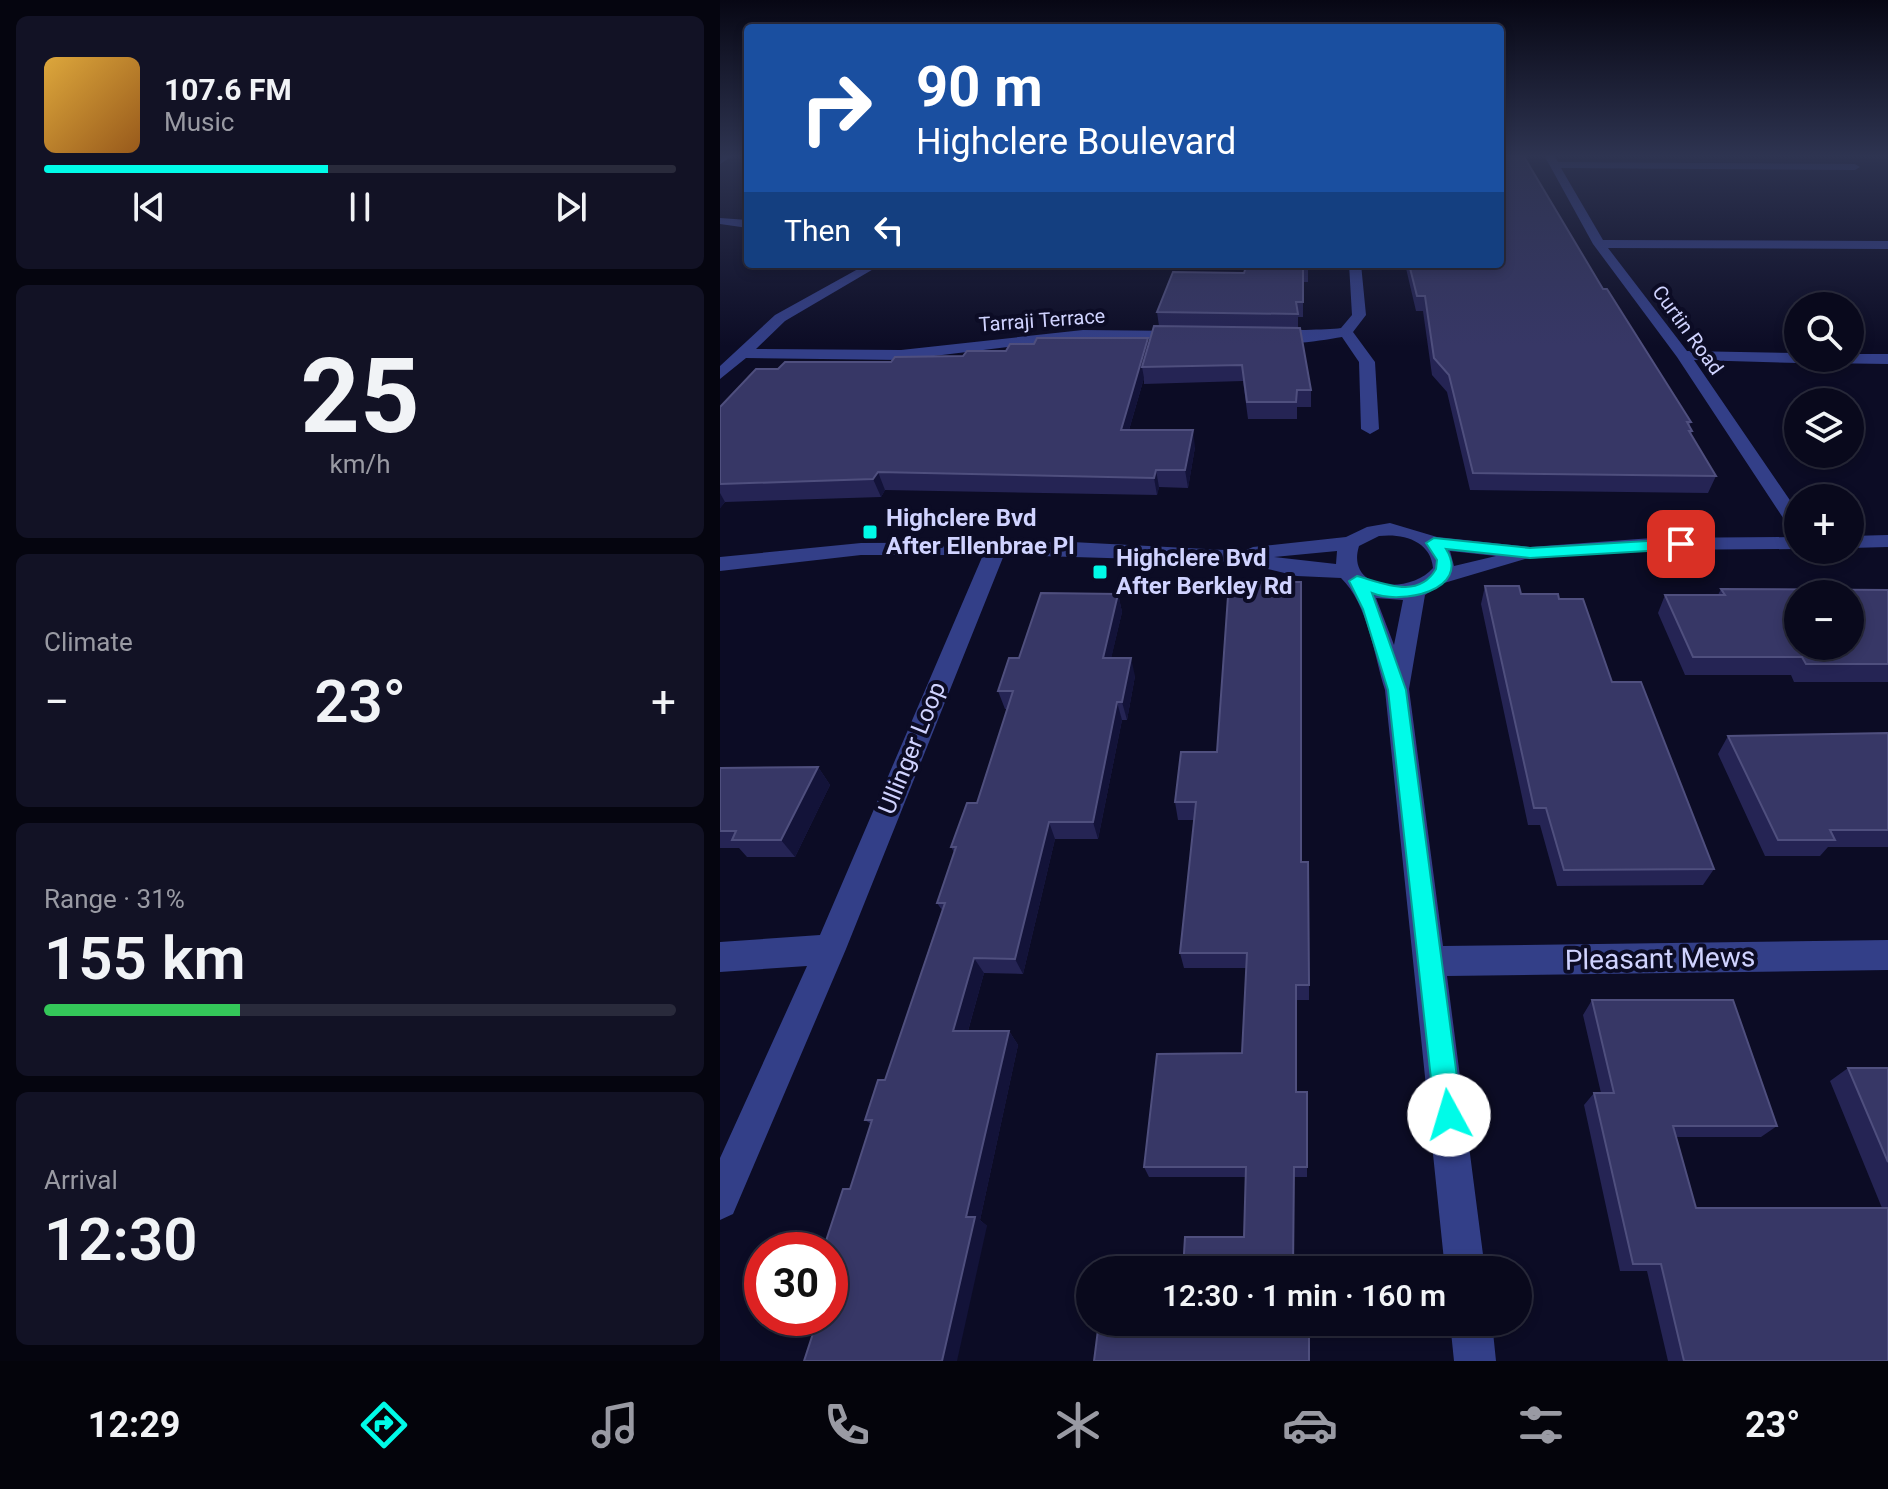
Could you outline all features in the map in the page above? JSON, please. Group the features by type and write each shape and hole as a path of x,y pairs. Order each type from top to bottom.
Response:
{"street":[{"name":"Curtin Road","path":"1585,219 1599,244 1683,355 1784,505"},
{"path":"720,221 744,224"},
{"path":"1599,244 1888,245"},
{"path":"720,374 780,318 869,268"},
{"path":"1252,336 1313,337 1346,332 1359,315 1355,268"},
{"path":"1346,332 1367,362 1370,429"},
{"name":"Tarraji Terrace","path":"742,353 901,355 1083,334 1206,336"},
{"path":"1683,355 1784,358"},
{"path":"1864,359 1888,359"},
{"path":"720,564 861,549 1072,548 1239,556 1350,543 1374,531 1390,529 1422,535 1434,543 1445,560 1440,577"},
{"path":"1864,542 1888,541"},
{"path":"1350,543 1343,561 1371,609 1397,690 1432,961 1464,1256"},
{"path":"1434,543 1530,553 1652,544 1784,543"},
{"name":"Ullinger Loop","path":"720,1201 830,949 996,548"},
{"path":"1239,556 1297,569 1352,576 1384,592 1415,591 1440,577 1530,553"},
{"path":"1397,690 1415,591"},
{"path":"720,957 830,949"},
{"name":"Pleasant Mews","path":"1432,961 1888,955"},
{"path":"1472,1336 1475,1361"}],"building":[{"path":"1504,219 1561,219 1603,289 1607,289 1691,422 1687,422 1692,431 1689,431 1716,476 1473,473 1449,375 1434,358 1425,296 1417,296 1410,268 1504,268"},
{"path":"1246,268 1303,268 1303,302 1296,302 1298,314 1157,312 1173,272 1244,273"},
{"path":"1154,326 1300,328 1311,390 1297,390 1296,402 1247,402 1242,365 1142,367"},
{"path":"1037,338 1148,338 1121,430 1193,430 1185,470 1156,470 1154,478 878,472 873,479 720,484 720,407 756,369 778,369 785,362 891,362 895,357 963,356 967,351 1006,351 1010,344 1034,344"},
{"path":"1229,582 1301,582 1301,862 1308,862 1309,985 1296,985 1296,1092 1307,1092 1307,1167 1294,1167 1293,1256 1184,1256 1185,1237 1244,1237 1246,1167 1144,1167 1157,1054 1242,1053 1247,953 1180,953 1196,802 1175,802 1181,752 1217,752"},
{"path":"1485,586 1519,586 1521,594 1558,594 1559,599 1583,599 1612,682 1641,682 1714,869 1564,870 1546,808 1534,808"},
{"path":"1721,589 1784,589 1784,657 1693,657 1665,595 1725,595"},
{"path":"1864,590 1888,590 1888,664 1806,664 1804,660 1864,660"},
{"path":"1041,593 1118,594 1103,658 1131,658 1122,702 1117,702 1093,822 1049,822 1015,959 974,958 953,1031 1009,1031 966,1217 975,1217 942,1361 804,1361 812,1336 848,1336 848,1232 829,1232 843,1189 850,1189 872,1120 865,1120 878,1080 885,1080 945,903 937,903 956,847 951,847 967,803 977,803 1013,691 998,691 1009,658 1019,658"},
{"path":"1888,733 1888,830 1830,830 1835,840 1778,840 1728,736"},
{"path":"818,767 781,840 732,840 736,831 720,831 720,768"},
{"path":"1592,1000 1733,1000 1777,1126 1673,1126 1696,1208 1888,1208 1888,1361 1684,1361 1661,1264 1633,1264 1594,1093 1614,1093"},
{"path":"1848,1068 1888,1068 1888,1162"},
{"path":"1097,1336 1309,1336 1309,1361 1094,1361"}],"place":[{"name":"Highclere Bvd After Ellenbrae Pl","path":"870,532"},
{"name":"Highclere Bvd After Berkley Rd","path":"1100,572"}],"route":[{"path":"1449,1115 1397,690 1371,609 1357,581 1384,592 1400,593 1425,588 1434,583 1444,569 1445,560 1434,543 1530,553 1681,544"}]}
